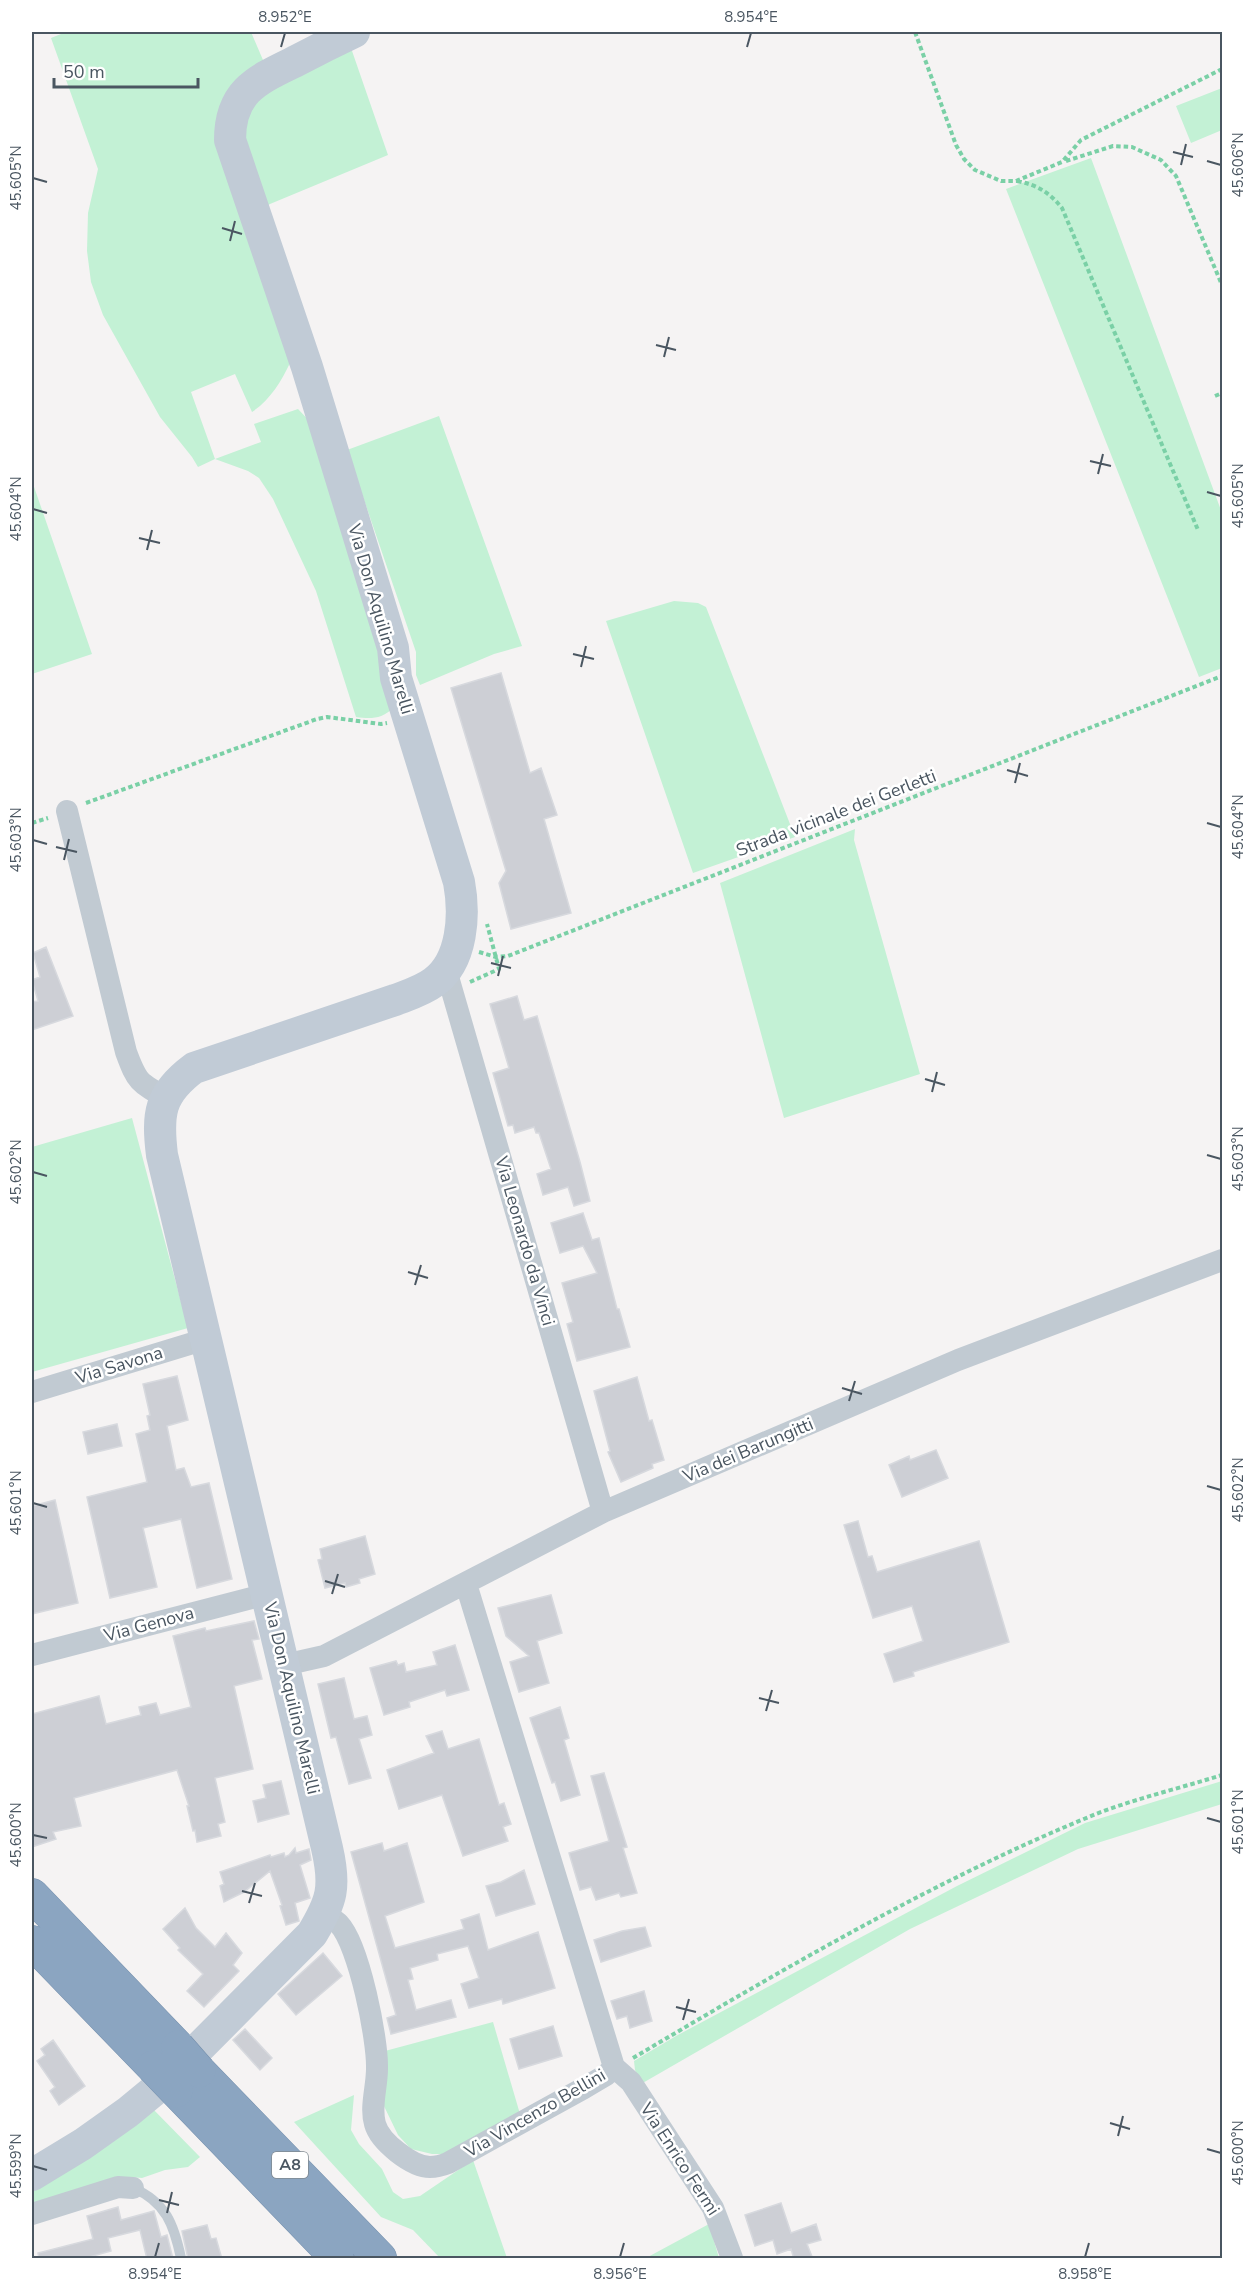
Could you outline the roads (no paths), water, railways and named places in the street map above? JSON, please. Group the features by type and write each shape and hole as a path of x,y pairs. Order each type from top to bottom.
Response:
{"highway":[{"name":"A8","path":"32,1895 178,2047 188,2081 337,2259"},
{"name":"A8","path":"32,1942 153,2067 188,2081 380,2259"}],"street":[{"name":"Via Don Aquilino Marelli","path":"32,2175 83,2144 128,2112 168,2079 312,1934 325,1913 333,1881 284,1665 162,1155 159,1127 161,1111 166,1098 178,1080 194,1068 395,1000 435,982 452,957 463,900 396,678 393,648 314,390 230,140 230,125 235,106 256,80 354,32"},
{"path":"67,811 126,1052 134,1075 142,1084 166,1098"},
{"name":"Via Leonardo da Vinci","path":"452,957 456,1002 603,1512"},
{"name":"Via dei Barungitti","path":"284,1665 324,1656 603,1512 958,1360 1222,1260"},
{"name":"Via Savona","path":"32,1392 206,1339"},
{"name":"Via Vincenzo Bellini","path":"325,1913 340,1925 350,1942 369,2010 376,2043 375,2125 389,2145 417,2164 431,2168 448,2163 584,2088 606,2075 614,2067 466,1584"},
{"name":"Via Genova","path":"32,1655 267,1594"},
{"name":"Via Enrico Fermi","path":"614,2067 631,2082 713,2208 732,2259"},
{"path":"32,2214 118,2187 134,2188"}],"lane":[{"path":"134,2188 146,2193 159,2204 175,2233 181,2259"}]}
